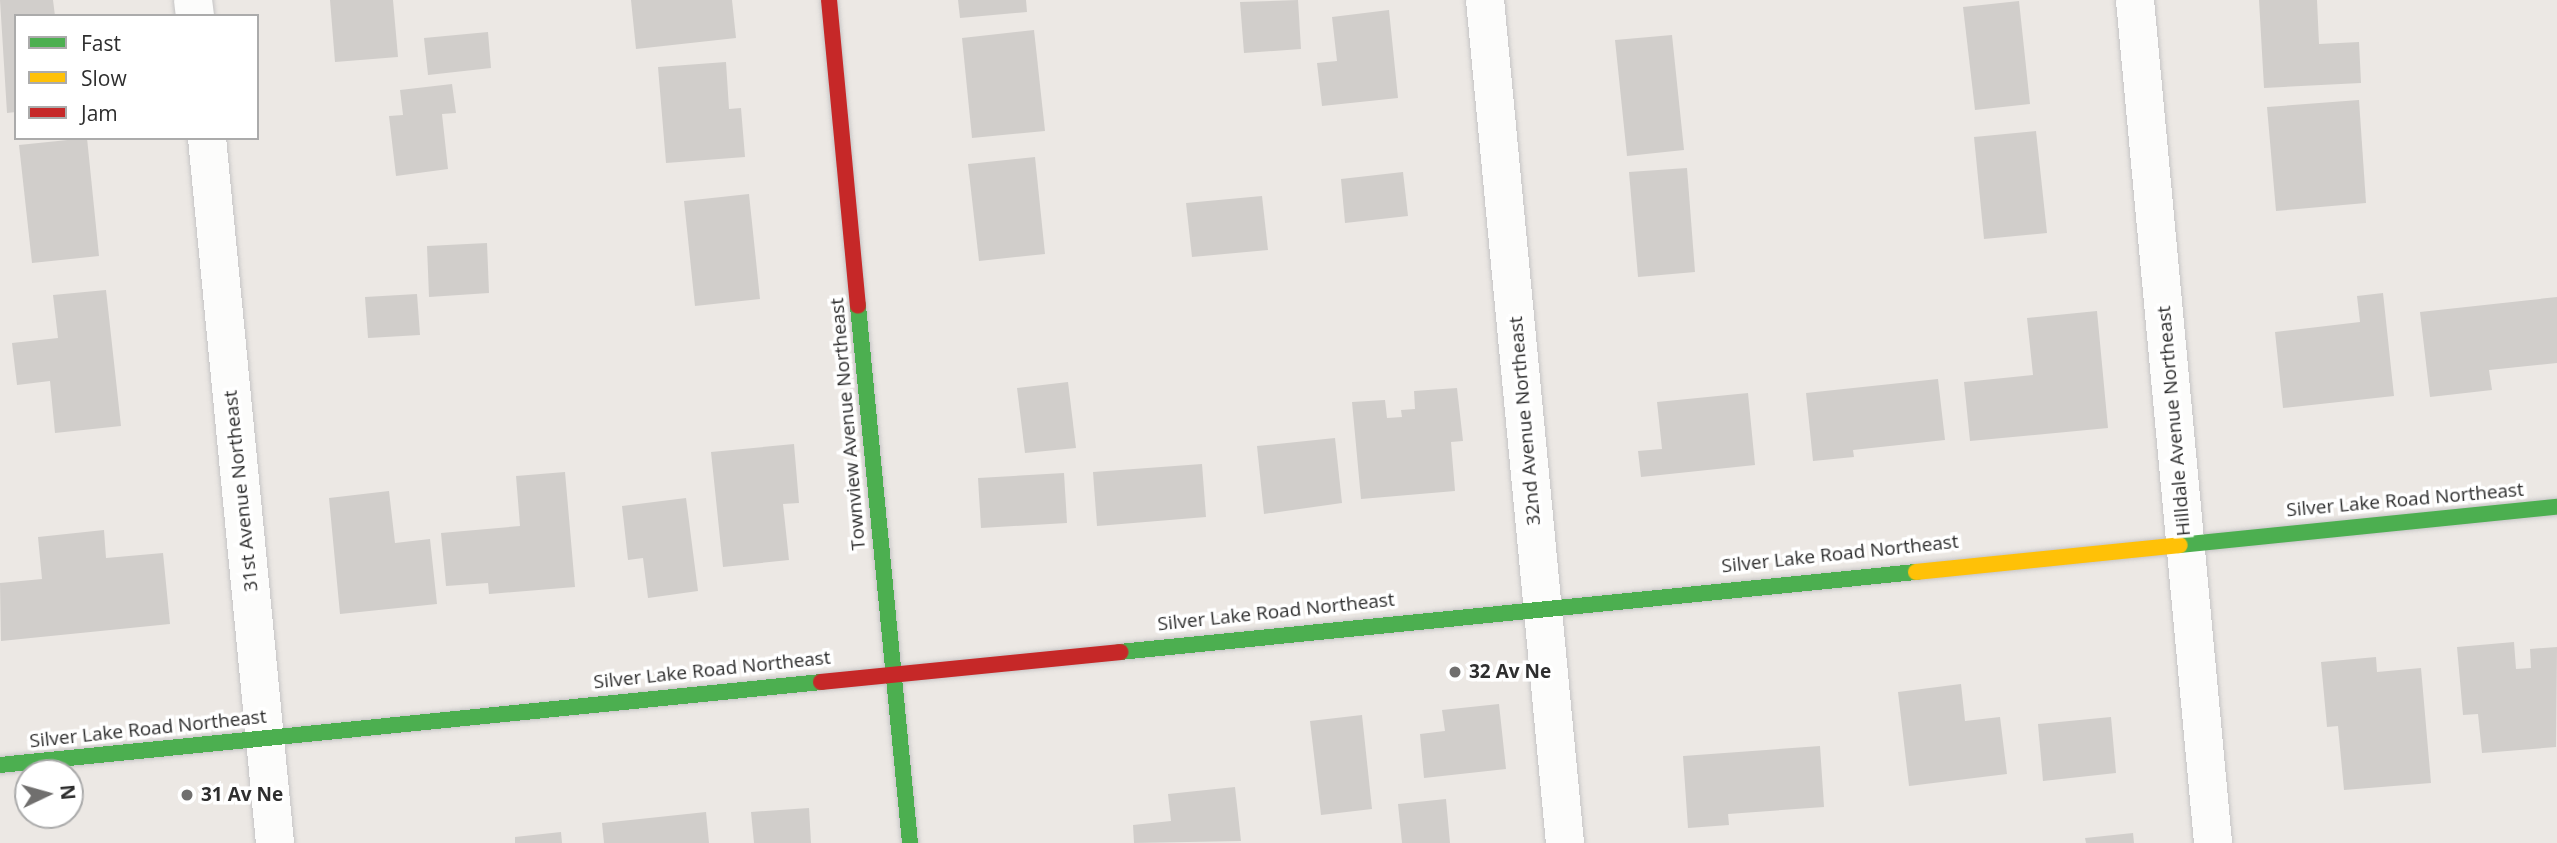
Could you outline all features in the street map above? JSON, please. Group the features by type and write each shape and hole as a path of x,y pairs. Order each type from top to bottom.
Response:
{"main road":[{"name":"Townview Avenue Northeast","path":"829,0 910,843"},
{"name":"Silver Lake Road Northeast","path":"0,765 2185,540 2557,508"}],"street":[{"name":"32nd Avenue Northeast","path":"1485,0 1565,843"},
{"name":"Hilldale Avenue Northeast","path":"2135,0 2213,843"},
{"name":"31st Avenue Northeast","path":"207,140 275,843"}],"building":[{"path":"0,0 53,0 55,14 14,14 14,112 7,113"},
{"path":"330,0 393,0 398,57 335,62"},
{"path":"631,0 732,0 736,38 636,49"},
{"path":"958,0 1026,0 1027,12 960,18"},
{"path":"1298,0 1301,49 1244,53 1240,2"},
{"path":"2259,0 2317,0 2319,44 2359,42 2361,83 2264,88"},
{"path":"2019,1 2030,104 1975,110 1963,7"},
{"path":"1389,10 1398,98 1322,106 1317,63 1337,61 1332,17"},
{"path":"1034,30 1045,131 972,138 962,38"},
{"path":"488,32 491,68 428,75 424,38"},
{"path":"1672,35 1684,150 1627,156 1615,40"},
{"path":"726,62 729,109 741,108 745,157 666,163 658,67"},
{"path":"452,84 456,113 442,114 448,169 396,176 389,116 403,115 400,90"},
{"path":"2359,100 2366,203 2276,211 2267,107"},
{"path":"2036,131 2047,233 1984,239 1974,137"},
{"path":"87,140 99,256 32,263 19,145"},
{"path":"1035,157 1045,254 979,261 968,164"},
{"path":"1687,168 1695,272 1638,277 1629,172"},
{"path":"1403,172 1408,216 1345,223 1341,179"},
{"path":"749,194 760,299 695,306 684,201"},
{"path":"1262,196 1268,250 1192,257 1186,203"},
{"path":"487,243 489,293 429,297 427,246"},
{"path":"106,290 121,426 55,433 50,381 17,385 12,343 58,338 53,295"},
{"path":"2383,293 2394,396 2283,408 2275,332 2360,322 2357,296"},
{"path":"417,294 420,335 368,338 365,297"},
{"path":"2557,297 2557,363 2489,370 2492,390 2430,397 2420,312"},
{"path":"2097,311 2108,428 1970,441 1964,382 2033,375 2027,318"},
{"path":"1938,379 1945,440 1853,450 1854,457 1813,461 1806,393"},
{"path":"1068,382 1076,448 1025,453 1017,388"},
{"path":"1457,388 1463,441 1451,442 1455,491 1361,499 1352,402 1385,400 1387,418 1402,417 1401,410 1415,409 1414,391"},
{"path":"1748,393 1755,465 1641,477 1638,451 1662,449 1657,402"},
{"path":"1335,438 1342,503 1264,514 1257,446"},
{"path":"794,444 799,503 783,504 789,560 723,567 711,452"},
{"path":"1202,464 1206,517 1097,526 1093,472"},
{"path":"565,472 575,587 489,594 488,583 446,586 441,533 520,526 516,476"},
{"path":"1064,473 1067,523 981,528 978,478"},
{"path":"389,491 395,543 430,539 437,604 340,614 329,498"},
{"path":"686,498 698,591 648,598 643,558 628,560 622,506"},
{"path":"104,530 106,558 163,553 170,624 1,641 0,583 42,579 38,537"},
{"path":"2514,642 2516,669 2531,668 2530,649 2557,647 2556,747 2482,753 2478,714 2463,715 2457,647"},
{"path":"2376,657 2377,672 2421,668 2431,783 2344,790 2338,726 2327,727 2321,662"},
{"path":"1961,684 1965,721 2000,717 2007,774 1909,786 1898,692"},
{"path":"1499,704 1506,769 1424,778 1420,734 1445,731 1442,710"},
{"path":"1362,715 1372,809 1321,815 1310,721"},
{"path":"2111,717 2116,773 2043,781 2038,724"},
{"path":"1820,746 1824,807 1728,814 1729,825 1688,828 1683,756"},
{"path":"1235,787 1241,841 1134,843 1133,825 1171,821 1168,794"},
{"path":"1446,799 1450,843 1402,843 1398,804"},
{"path":"809,808 811,843 754,843 751,812"},
{"path":"706,812 709,843 604,843 602,823"},
{"path":"561,832 562,843 515,843 515,837"},
{"path":"2133,833 2134,843 2086,843 2085,838"}],"traffic: fast":[{"path":"858,306 910,843"},
{"path":"2180,545 2557,507"},
{"path":"1120,652 1916,572"},
{"path":"0,765 821,682"}],"traffic: slow":[{"path":"1916,572 2180,545"}],"traffic: jam":[{"path":"829,0 858,306"},
{"path":"821,682 1120,652"}],"place":[{"name":"32 Av Ne","path":"1455,672"},
{"name":"31 Av Ne","path":"187,795"}]}
